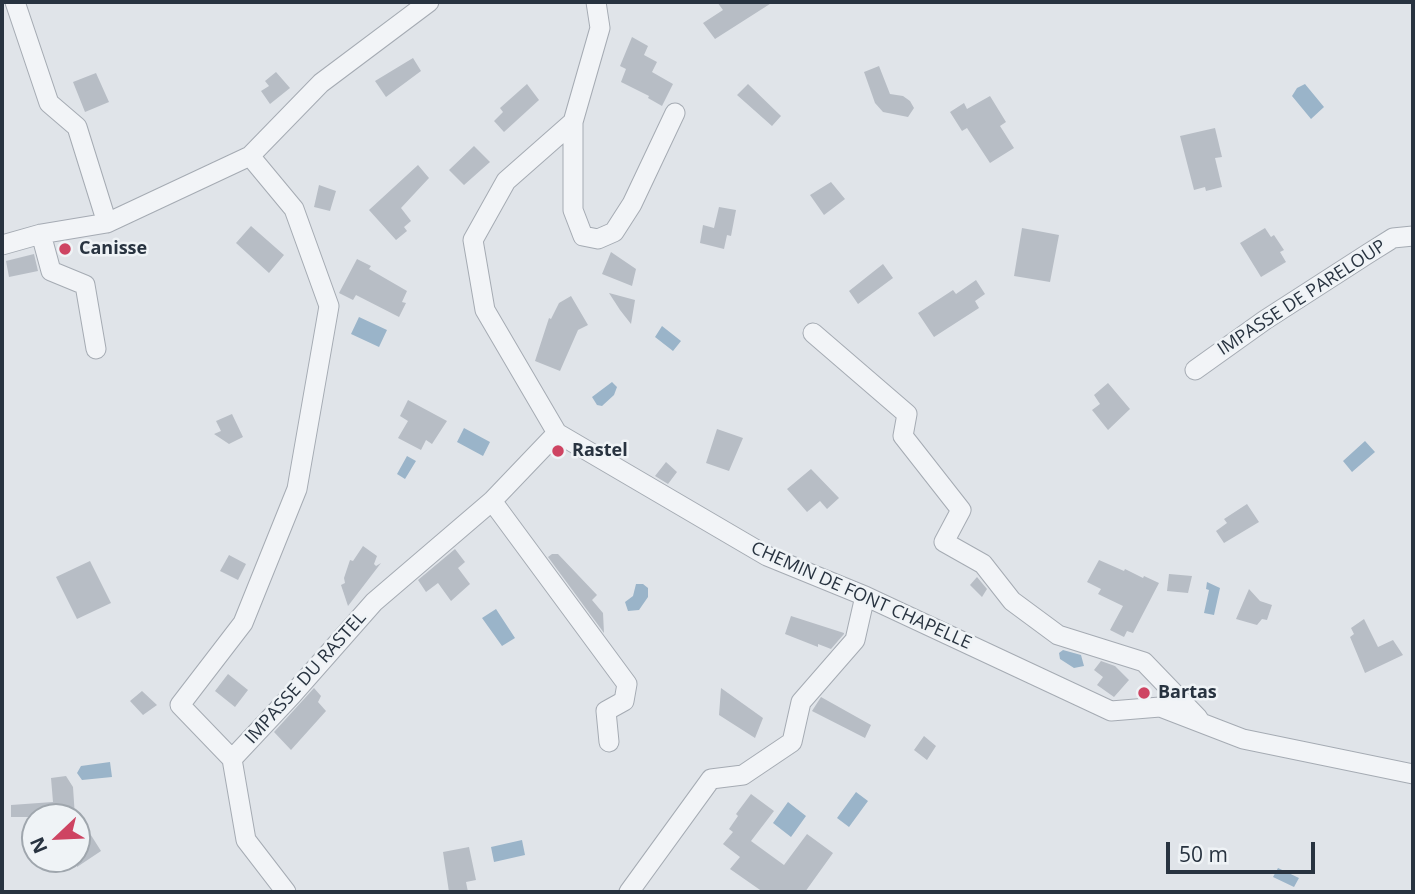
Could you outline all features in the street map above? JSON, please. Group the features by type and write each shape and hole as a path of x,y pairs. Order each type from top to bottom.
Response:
{"street":[{"path":"15,2 49,103 77,127 107,223"},
{"path":"2,245 41,234 107,223 250,156 321,83 429,2"},
{"path":"596,2 600,28 573,122 573,210 583,236 598,239 614,232 632,204 675,113"},
{"name":"CHEMIN DE FONT CHAPELLE","path":"573,122 506,181 473,240 485,310 557,433 767,556 865,596 1111,711 1160,707 1243,739 1413,774"},
{"path":"232,759 180,705 243,622 297,489 329,306 294,209 250,156"},
{"path":"41,234 51,271 85,285 96,349"},
{"name":"IMPASSE DE PARELOUP","path":"1195,370 1265,320 1393,238 1413,236"},
{"path":"813,333 907,414 903,436 961,510 944,541 983,564 1012,601 1058,635 1144,662 1203,723"},
{"name":"IMPASSE DU RASTEL","path":"286,892 246,840 232,759 374,602 492,501 557,433"},
{"path":"492,501 627,684 624,701 606,711 609,742"},
{"path":"629,892 629,888 711,779 743,775 792,742 800,702 855,640 865,596"}],"water":[{"path":"1305,84 1324,107 1311,119 1292,96 1297,88"},
{"path":"359,317 387,330 379,347 351,334"},
{"path":"662,326 681,341 673,351 655,337"},
{"path":"612,382 617,387 614,395 602,406 597,405 592,397"},
{"path":"464,428 490,442 483,456 457,442"},
{"path":"1365,441 1375,452 1352,472 1343,461"},
{"path":"407,456 416,461 405,479 397,474"},
{"path":"1207,582 1220,588 1214,615 1204,613 1209,590 1206,589"},
{"path":"636,584 643,584 648,588 648,597 639,610 628,611 625,602 633,596"},
{"path":"496,609 515,638 502,646 482,618"},
{"path":"1063,650 1081,655 1084,666 1074,668 1060,659 1059,653"},
{"path":"110,762 112,777 82,780 77,773 81,766"},
{"path":"856,792 868,801 849,827 837,818"},
{"path":"788,802 806,816 791,837 773,823"},
{"path":"522,840 525,855 494,862 491,847"},
{"path":"1278,868 1299,878 1294,887 1273,877"}],"building":[{"path":"717,2 773,2 715,39 703,23 723,10"},
{"path":"632,37 648,46 644,55 657,62 652,72 673,84 662,106 621,82 626,69 620,66"},
{"path":"413,58 421,71 386,97 375,81"},
{"path":"879,66 890,94 903,96 914,108 908,117 883,112 875,103 864,72"},
{"path":"276,72 290,88 270,104 261,91 269,86 265,81"},
{"path":"96,73 109,102 85,112 73,82"},
{"path":"527,84 539,100 504,132 494,121 503,112 500,108"},
{"path":"748,84 781,116 772,126 737,95"},
{"path":"990,96 1006,122 1000,126 1014,148 990,163 967,128 962,131 950,112 964,103 967,109"},
{"path":"1215,128 1222,157 1215,158 1222,187 1206,191 1205,187 1194,190 1180,136"},
{"path":"474,146 490,162 464,185 449,170"},
{"path":"418,165 429,178 401,208 411,221 404,227 407,231 396,240 369,210"},
{"path":"831,182 845,199 824,215 810,195"},
{"path":"319,185 336,191 330,211 314,207"},
{"path":"719,207 736,210 731,236 727,235 724,249 700,243 703,225 714,228"},
{"path":"251,226 284,255 269,273 236,243"},
{"path":"1022,228 1059,235 1050,282 1014,276"},
{"path":"1265,228 1271,237 1274,235 1284,250 1280,252 1286,262 1261,277 1240,243"},
{"path":"611,252 636,269 632,286 602,274"},
{"path":"34,254 38,271 9,277 6,261"},
{"path":"357,259 407,291 402,302 406,303 399,317 356,295 353,300 339,293"},
{"path":"883,264 893,278 858,304 849,291"},
{"path":"976,280 985,294 975,301 979,308 934,337 918,313 953,290 956,294"},
{"path":"609,293 635,300 631,324 620,310"},
{"path":"571,296 588,325 578,330 560,371 535,361 549,318 551,319 559,303"},
{"path":"1108,383 1130,409 1108,430 1092,410 1100,404 1094,395"},
{"path":"408,400 447,421 432,444 426,440 421,450 398,438 408,421 400,416"},
{"path":"232,414 243,437 229,444 214,434 221,431 216,421"},
{"path":"717,429 743,438 729,471 706,463"},
{"path":"666,462 677,472 668,484 655,476"},
{"path":"811,469 839,498 827,509 820,501 807,512 787,489"},
{"path":"1247,504 1259,522 1224,543 1216,531 1227,523 1224,519"},
{"path":"363,546 377,556 374,564 376,566 381,563 348,606 341,585 345,583 350,560 353,561"},
{"path":"455,549 465,562 458,568 470,584 451,601 438,583 426,592 418,580"},
{"path":"558,554 597,595 592,600 603,613 604,633 548,557"},
{"path":"229,555 246,564 238,580 220,571"},
{"path":"1099,560 1159,583 1133,633 1127,631 1124,637 1110,630 1123,606 1098,594 1101,589 1087,582"},
{"path":"90,561 111,603 77,619 56,577"},
{"path":"1169,574 1192,576 1188,593 1167,591"},
{"path":"977,577 987,589 982,597 970,585"},
{"path":"1249,589 1260,601 1272,605 1267,620 1262,619 1257,625 1236,619"},
{"path":"791,616 844,634 831,649 818,644 818,647 785,634"},
{"path":"1364,619 1378,647 1393,640 1403,655 1365,673 1350,637 1354,634 1351,628"},
{"path":"1101,661 1115,666 1129,680 1114,697 1097,685 1103,677 1094,670"},
{"path":"228,674 248,690 235,707 215,691"},
{"path":"314,688 321,696 318,702 326,711 291,750 274,732"},
{"path":"721,688 763,718 755,738 719,715"},
{"path":"142,691 157,705 143,715 130,701"},
{"path":"821,697 871,725 865,738 812,711"},
{"path":"924,736 936,746 927,760 914,750"},
{"path":"66,776 73,787 74,803 39,803 53,802 51,778"},
{"path":"751,794 774,811 751,841 784,865 807,834 833,853 805,892 763,892 730,869 740,857 723,844 733,832 729,829 738,816 736,814"},
{"path":"21,804 21,817 11,817 11,805"},
{"path":"91,835 101,851 91,858"},
{"path":"469,847 476,880 466,882 468,892 449,892 443,852"}],"place":[{"name":"Canisse","path":"65,249"},
{"name":"Rastel","path":"558,451"},
{"name":"Bartas","path":"1144,693"}]}
